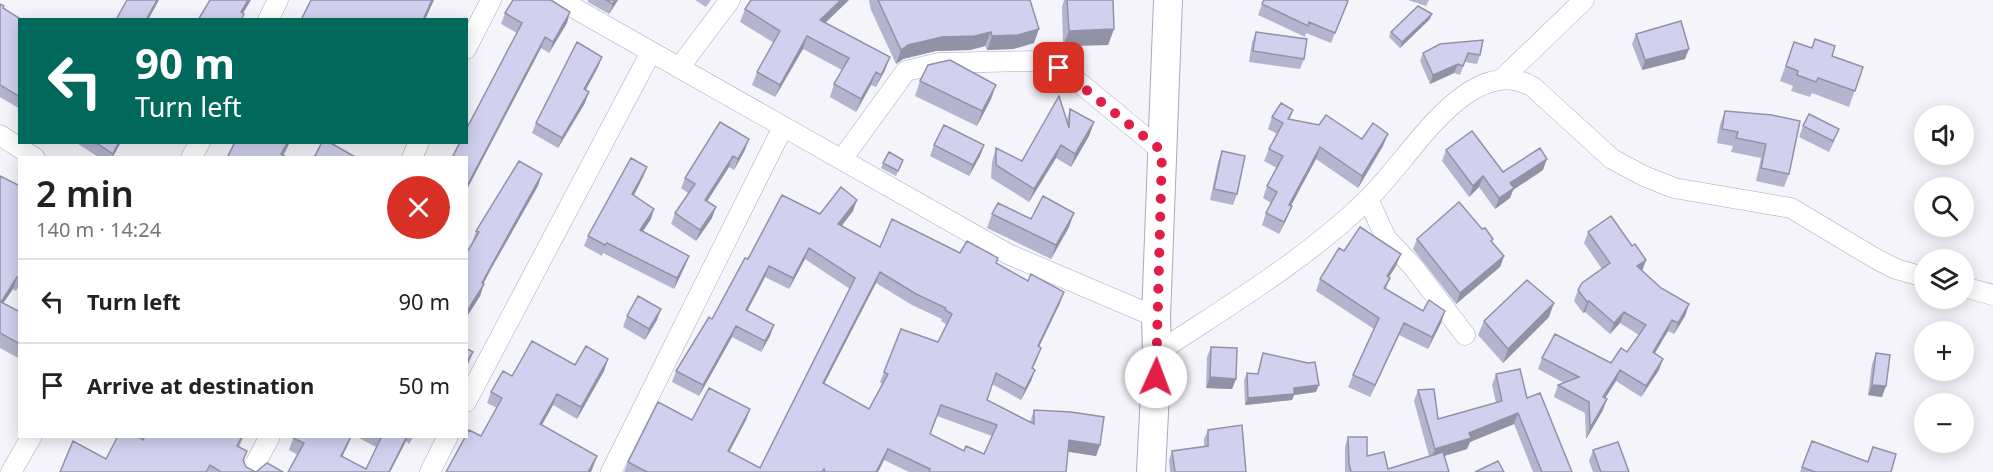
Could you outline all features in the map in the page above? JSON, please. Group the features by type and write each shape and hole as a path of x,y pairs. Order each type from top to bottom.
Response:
{"main road":[{"path":"1150,472 1157,353 1156,317 1168,0"}],"street":[{"path":"269,18 279,0"},
{"path":"468,45 491,0"},
{"path":"560,0 1008,254 1156,317"},
{"path":"679,68 730,0"},
{"path":"1157,353 1303,256 1368,199 1442,114 1470,92 1503,78 1584,0"},
{"path":"468,398 651,52"},
{"path":"842,159 906,71 939,63 1036,61 1059,68 1162,151"},
{"path":"1503,78 1522,81 1533,87 1612,159 1644,176 1674,188 1791,208 1878,260 1914,274"},
{"path":"612,472 783,127"},
{"path":"0,135 32,156"},
{"path":"1368,199 1386,238 1414,268 1465,335"},
{"path":"1974,290 1993,295"},
{"path":"11,472 31,438"},
{"path":"251,472 269,438"},
{"path":"430,472 447,438"}],"building":[{"path":"127,0 157,0 147,18 117,18"},
{"path":"210,0 248,0 241,12 244,14 242,18 199,18"},
{"path":"311,0 432,0 424,18 302,18"},
{"path":"513,0 551,0 570,12 553,42 545,37 468,184 468,156 453,156 459,144 468,144 468,126 522,23 505,13"},
{"path":"751,0 841,0 820,20 890,57 881,75 876,72 861,99 834,84 849,58 807,36 780,85 757,72 780,31 745,9"},
{"path":"878,0 1030,0 1039,29 1018,35 992,36 991,32 975,36 942,37 908,45 901,50"},
{"path":"1067,0 1113,0 1114,29 1069,31"},
{"path":"1264,0 1348,1 1335,33 1309,22 1308,26 1262,4"},
{"path":"0,4 19,18 18,96 0,85"},
{"path":"1418,6 1432,14 1402,42 1391,32"},
{"path":"1681,21 1689,49 1645,60 1636,34"},
{"path":"1256,32 1307,39 1304,59 1253,51"},
{"path":"1815,39 1835,46 1832,56 1863,67 1855,91 1818,78 1816,82 1797,75 1798,71 1786,66 1794,42 1812,48"},
{"path":"1483,40 1480,55 1468,53 1463,66 1458,64 1433,75 1423,53 1440,44"},
{"path":"577,42 602,57 584,89 589,92 562,138 536,123"},
{"path":"950,60 996,85 982,111 920,81 928,65"},
{"path":"1059,96 1069,128 1070,109 1094,122 1075,154 1061,145 1034,189 996,165 996,148 1022,161"},
{"path":"1281,103 1293,110 1288,119 1319,125 1326,115 1362,139 1373,123 1388,134 1362,176 1320,147 1289,205 1292,206 1284,222 1266,213 1277,192 1267,186 1283,156 1269,149 1283,123 1272,117"},
{"path":"1725,111 1772,115 1800,121 1789,174 1761,168 1766,144 1736,138 1738,132 1722,129"},
{"path":"1809,114 1839,129 1833,141 1803,126"},
{"path":"720,122 749,139 738,159 733,156 705,200 716,207 700,230 675,213 695,184 685,178"},
{"path":"944,125 984,145 973,165 934,145"},
{"path":"1472,131 1503,172 1540,148 1547,159 1510,183 1514,188 1499,198 1483,176 1473,186 1446,150"},
{"path":"98,144 118,144 113,154"},
{"path":"234,144 287,144 281,154 284,156 228,156"},
{"path":"321,144 332,144 354,156 315,156"},
{"path":"1222,151 1245,156 1237,194 1214,189"},
{"path":"889,152 903,160 898,171 883,163"},
{"path":"631,158 647,167 632,194 654,209 640,230 689,256 677,278 588,236"},
{"path":"519,161 542,174 468,310 468,251 479,232 476,231"},
{"path":"0,176 18,185 18,277 1,302 18,311 18,343 0,333"},
{"path":"841,187 857,200 838,224 880,247 892,219 960,253 967,241 998,258 996,263 1028,281 1031,274 1064,292 1038,346 1041,348 1032,368 1035,370 1025,389 996,373 987,400 1034,424 1034,410 1104,417 1100,445 1069,440 1066,472 929,472 930,469 888,449 876,472 825,472 824,469 822,472 647,472 628,462 658,402 692,420 709,388 750,409 728,451 760,468 855,278 809,248 793,278 769,266 746,310 774,325 765,341 736,326 703,385 676,371 709,317 712,319 745,258 748,259 782,195 820,214","holes":["880,272 916,294 946,308 945,310 952,314 938,342 901,329 884,372 888,374 869,409 823,383","941,405 997,425 984,454 966,446 964,451 930,434"]},
{"path":"1043,196 1074,213 1056,245 992,214 998,203 1031,219"},
{"path":"1459,202 1482,229 1485,228 1493,239 1491,241 1504,256 1460,293 1417,239"},
{"path":"1611,216 1632,246 1635,244 1646,260 1637,266 1661,288 1689,304 1678,323 1672,320 1653,352 1663,359 1646,386 1620,370 1603,397 1607,399 1590,428 1589,402 1558,385 1579,377 1542,358 1555,334 1611,363 1621,348 1627,352 1646,325 1624,312 1614,323 1589,301 1587,302 1578,290 1582,283 1610,263 1588,232"},
{"path":"1360,227 1401,254 1387,276 1390,278 1384,288 1423,311 1429,300 1445,311 1432,337 1404,323 1375,385 1353,375 1379,318 1320,279 1339,248 1344,251"},
{"path":"1527,280 1554,303 1508,349 1484,321"},
{"path":"638,296 661,309 649,329 627,316"},
{"path":"532,341 575,365 586,346 608,359 581,407 557,394 540,424 597,456 588,472 446,472 465,438 468,438 469,430 481,436 502,398 491,392 503,371 512,376"},
{"path":"1211,347 1237,348 1236,379 1210,377"},
{"path":"468,349 473,352 468,360"},
{"path":"1263,353 1308,363 1315,362 1319,385 1294,388 1294,394 1248,398 1247,373 1258,374"},
{"path":"1876,353 1890,355 1886,386 1872,385"},
{"path":"1520,369 1527,398 1540,393 1572,472 1542,472 1518,413 1469,433 1471,438 1435,449 1418,390 1434,389 1438,419 1502,401 1496,374"},
{"path":"1242,425 1246,472 1175,472 1172,451 1208,446 1208,430"},
{"path":"1348,437 1367,437 1367,456 1384,452 1388,469 1443,452 1449,472 1351,472"},
{"path":"117,438 143,440 144,438 241,438 237,446 247,451 243,460 246,467 256,472 221,472 210,465 206,472 60,472 73,441 106,459"},
{"path":"293,438 350,438 341,456 366,469 381,438 406,438 389,472 288,472 304,443"},
{"path":"1812,441 1868,462 1873,447 1896,454 1891,472 1815,472 1802,467"},
{"path":"1618,442 1629,472 1601,472 1593,450"},
{"path":"1498,461 1504,472 1475,472"},
{"path":"267,463 283,472 256,472"}],"route":[{"path":"1059,68 1162,151 1156,377"}]}
